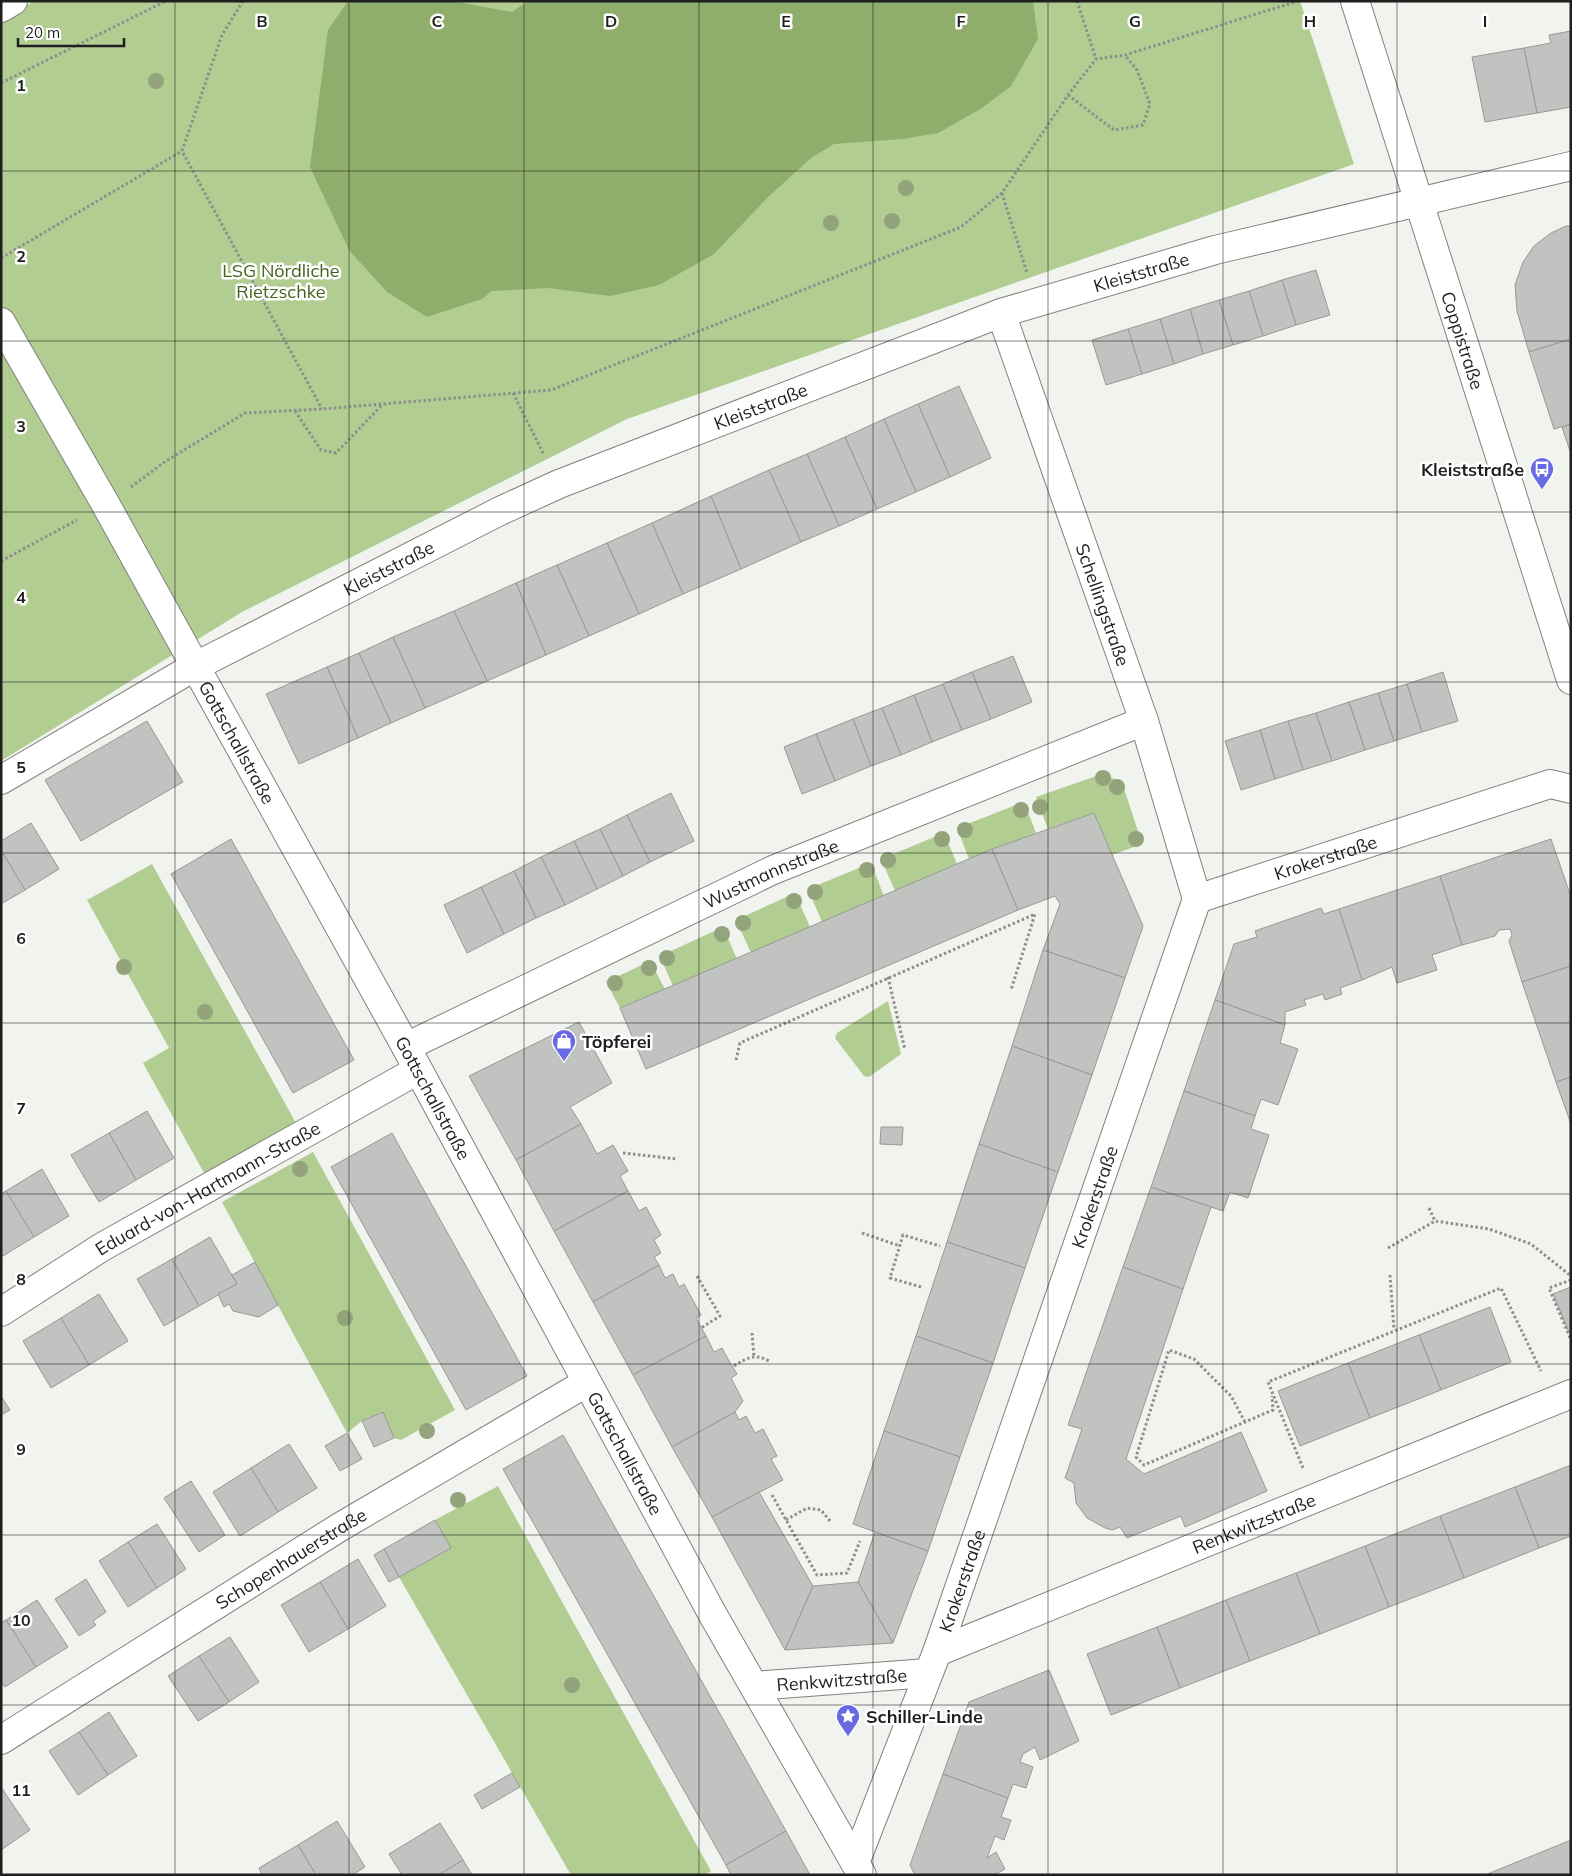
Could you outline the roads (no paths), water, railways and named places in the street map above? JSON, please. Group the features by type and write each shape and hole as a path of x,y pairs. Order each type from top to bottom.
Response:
{"street":[{"path":"1,8 13,1"},
{"name":"Coppistraße","path":"1355,1 1417,202 1571,680"},
{"name":"Kleiststraße","path":"1,780 194,667 500,511 559,484 1001,313 1215,250 1571,166"},
{"name":"Schellingstraße","path":"1001,313 1144,721 1197,899"},
{"name":"Gottschallstraße","path":"1,322 106,505 412,1058 586,1383 858,1869"},
{"name":"Wustmannstraße","path":"412,1058 773,870 1144,721"},
{"name":"Krokerstraße","path":"858,1869 933,1662 1197,899 1550,784 1571,789"},
{"name":"Eduard-von-Hartmann-Straße","path":"1,1312 102,1247 412,1058"},
{"name":"Schopenhauerstraße","path":"1,1740 340,1526 586,1383"},
{"name":"Renkwitzstraße","path":"754,1686 933,1662 1315,1499 1563,1397"}],"place":[{"name":"Kleiststraße","path":"1542,490"},
{"name":"Töpferei","path":"564,1062"},
{"name":"Schiller-Linde","path":"848,1737"}],"park label":[{"name":"LSG Nördliche Rietzschke","path":"281,280"}]}
